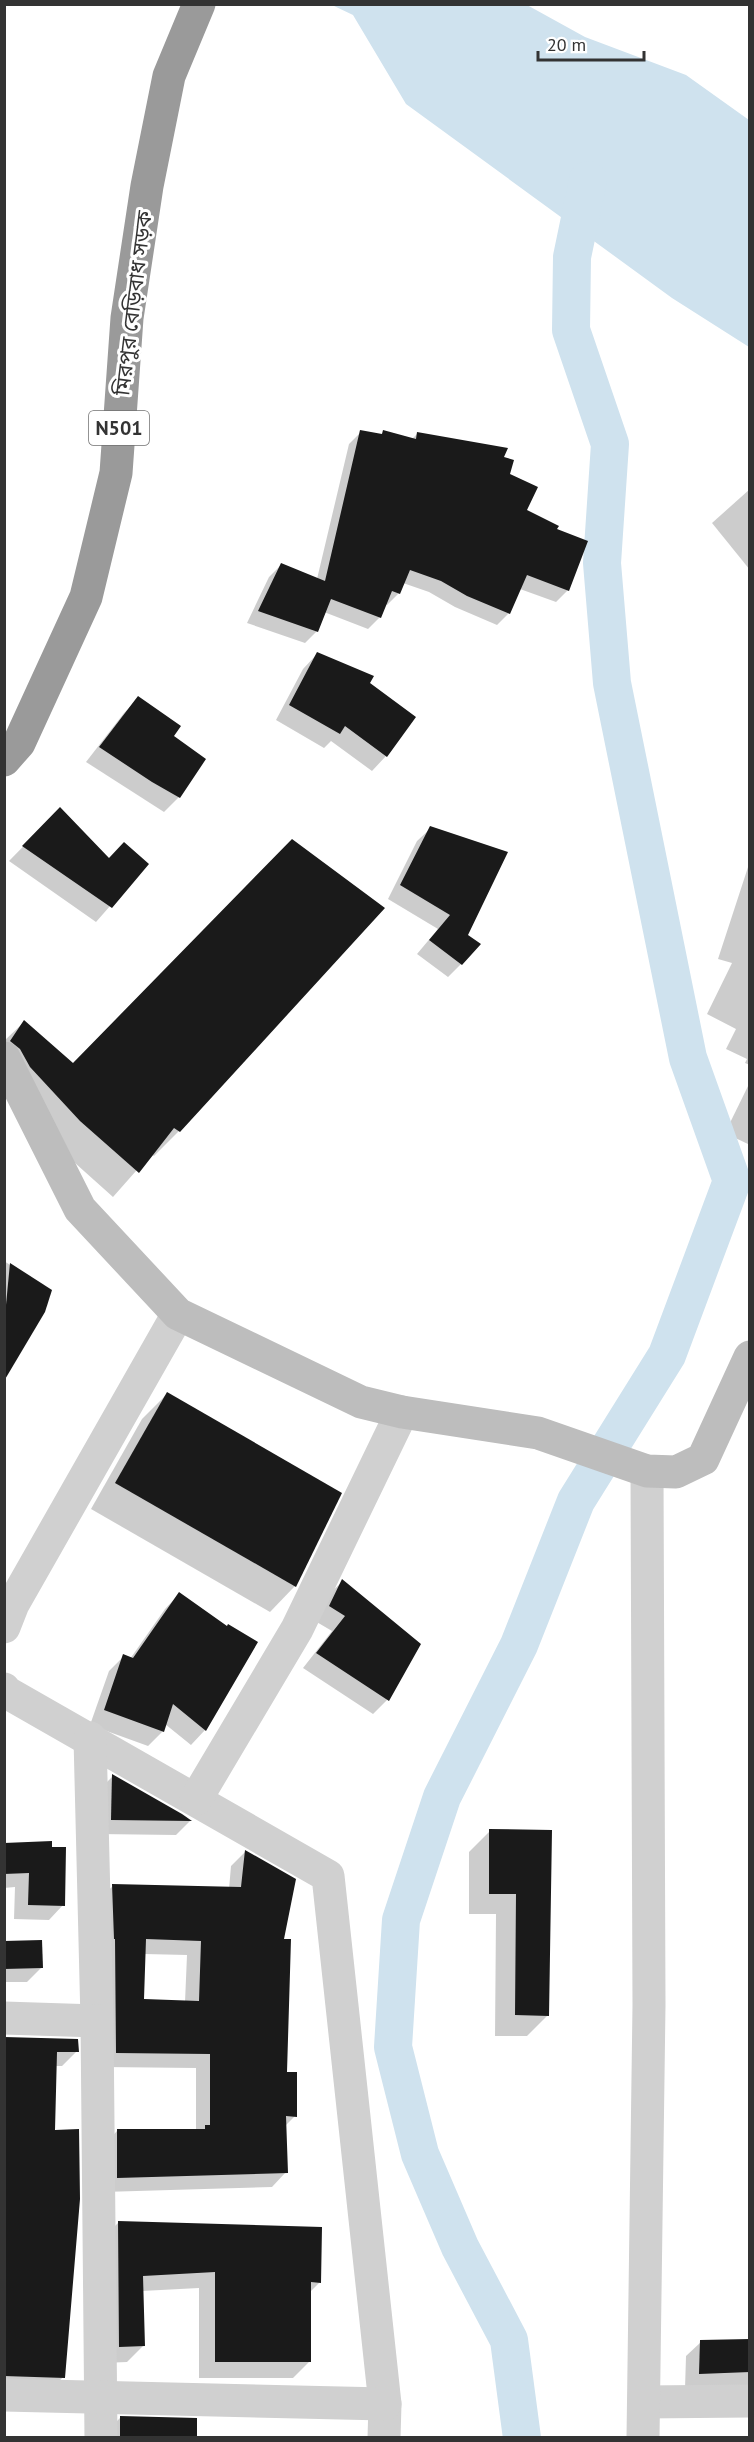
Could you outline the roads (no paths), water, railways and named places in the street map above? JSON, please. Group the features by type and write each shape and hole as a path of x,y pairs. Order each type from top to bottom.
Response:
{"highway":[{"name":"মিরপুর বেড়িবাধ সড়ক","path":"4,760 19,744 86,597 116,473 127,318 147,186 169,76 199,4"}],"street":[{"path":"4,1058 80,1209 178,1314 361,1402 402,1412 538,1433 646,1470 676,1472 703,1459 750,1357"},
{"path":"4,1627 13,1604 178,1314"},
{"path":"196,1799 297,1629 402,1412"},
{"path":"644,2438 649,2005 646,1470"},
{"path":"4,1689 328,1876 385,2404 384,2438"},
{"path":"90,1738 97,2021 101,2438"},
{"path":"4,2018 97,2021"},
{"path":"4,2396 385,2404"},
{"path":"644,2402 750,2401"}],"water":[{"path":"332,5 527,5 585,37 686,75 749,120 749,347 672,298 406,104 353,15"}],"waterway":[{"path":"522,2438 509,2340 460,2247 420,2154 393,2047 401,1920 442,1797 519,1645 576,1501 667,1355 732,1181 688,1058 612,683 602,563 610,444 571,330 572,257 588,180"}]}
